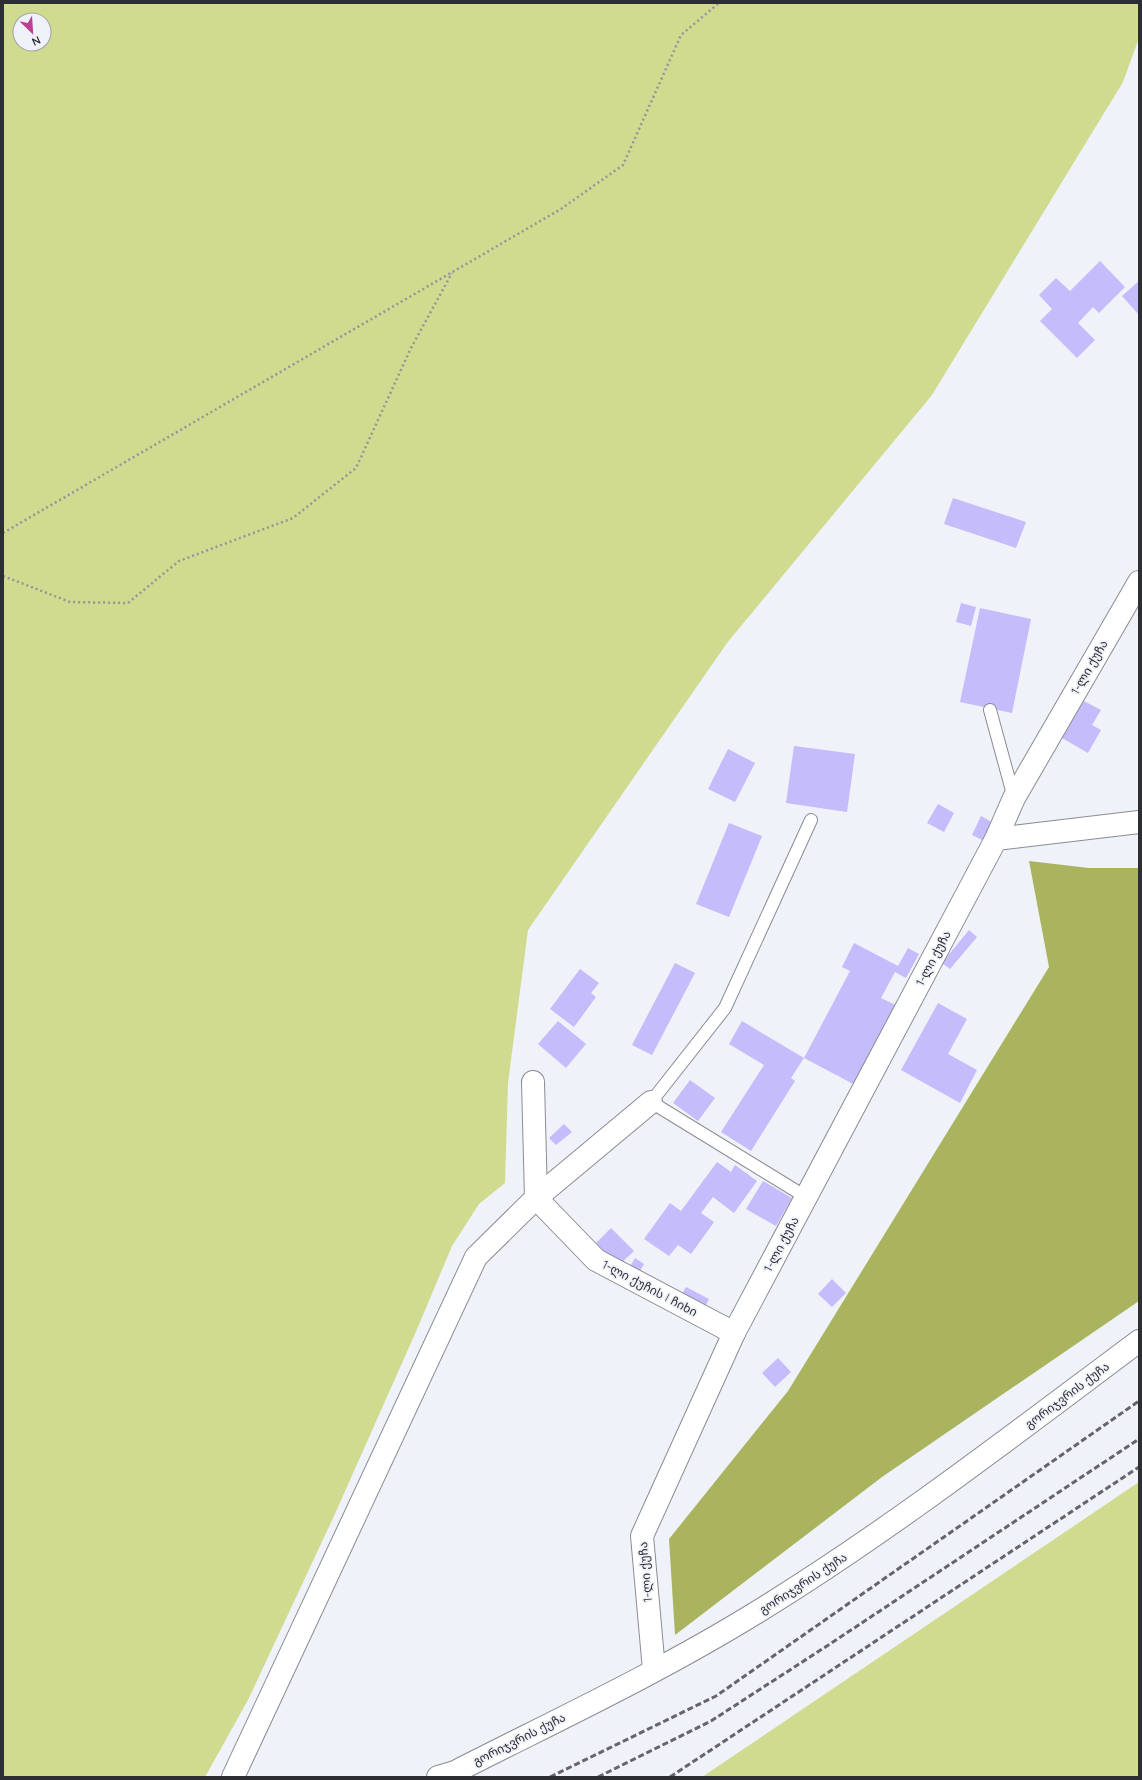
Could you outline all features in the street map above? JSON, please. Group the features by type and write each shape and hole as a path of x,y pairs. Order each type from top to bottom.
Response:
{"street":[{"name":"1-ლი ქუჩა","path":"654,1670 642,1536 734,1334 996,839 1014,798 1139,582"},
{"path":"996,839 1139,822"},
{"path":"533,1082 536,1198"},
{"path":"233,1777 476,1257 536,1198 651,1102"},
{"name":"1-ლი ქუჩის I ჩიხი","path":"536,1198 596,1260 734,1334"},
{"name":"გორიჯვრის ქუჩა","path":"438,1777 455,1772 654,1670 753,1615 839,1560 928,1498 1139,1341"}],"lane":[{"path":"990,710 1014,798"},
{"path":"806,1197 651,1102 725,1008 811,820"}],"path":[{"path":"3,533 561,209 623,165 681,35 719,3"},
{"path":"3,576 70,602 128,603 179,561 293,518 356,468 411,348 453,272"}],"green space":[{"path":"3,3 1139,3 1139,38 1123,82 932,395 727,643 528,930 508,1083 505,1183 479,1204 452,1246 418,1327 334,1516 248,1700 205,1777 3,1777"},
{"path":"1029,861 1089,868 1139,868 1139,1301 882,1477 675,1635 669,1539 788,1391 1049,967"},
{"path":"1139,1482 1139,1777 702,1777"}],"building":[{"path":"1100,261 1125,287 1099,313 1093,307 1078,323 1095,340 1077,358 1040,321 1052,309 1039,295 1056,278 1070,291"},
{"path":"1139,281 1139,315 1122,296"},
{"path":"953,498 1026,522 1016,548 944,524"},
{"path":"961,603 976,607 971,626 956,622"},
{"path":"980,608 1031,619 1012,713 960,702"},
{"path":"1076,697 1101,710 1092,725 1101,730 1088,753 1055,734"},
{"path":"794,746 855,754 847,812 786,803"},
{"path":"728,749 755,763 735,802 708,789"},
{"path":"938,804 954,813 944,832 927,823"},
{"path":"981,816 995,824 986,842 972,835"},
{"path":"729,823 762,836 729,917 696,904"},
{"path":"969,930 977,937 950,969 942,963"},
{"path":"854,943 898,966 908,948 919,954 906,978 895,972 881,998 902,1008 859,1087 804,1058 850,971 842,967"},
{"path":"675,963 695,973 652,1055 632,1045"},
{"path":"580,969 599,983 591,993 596,997 574,1027 550,1009"},
{"path":"938,1003 967,1019 948,1054 977,1070 960,1103 901,1070"},
{"path":"558,1021 586,1044 566,1068 538,1044"},
{"path":"742,1021 804,1058 791,1078 795,1081 751,1151 721,1132 764,1065 729,1044"},
{"path":"690,1080 715,1098 698,1121 673,1103"},
{"path":"564,1124 572,1132 556,1145 549,1138"},
{"path":"717,1162 731,1172 735,1165 757,1181 734,1213 713,1197 701,1213 714,1222 691,1254 678,1245 669,1256 644,1239 670,1203 681,1211"},
{"path":"763,1181 792,1198 776,1226 746,1209"},
{"path":"611,1228 634,1251 618,1266 596,1243"},
{"path":"635,1258 644,1264 637,1276 628,1270"},
{"path":"832,1279 846,1293 832,1307 818,1294"},
{"path":"686,1287 709,1299 703,1311 679,1299"},
{"path":"778,1358 791,1372 775,1387 762,1373"}],"railway":[{"path":"550,1777 716,1696 1139,1401"},
{"path":"598,1777 711,1721 1139,1439"},
{"path":"670,1777 1139,1467"}]}
